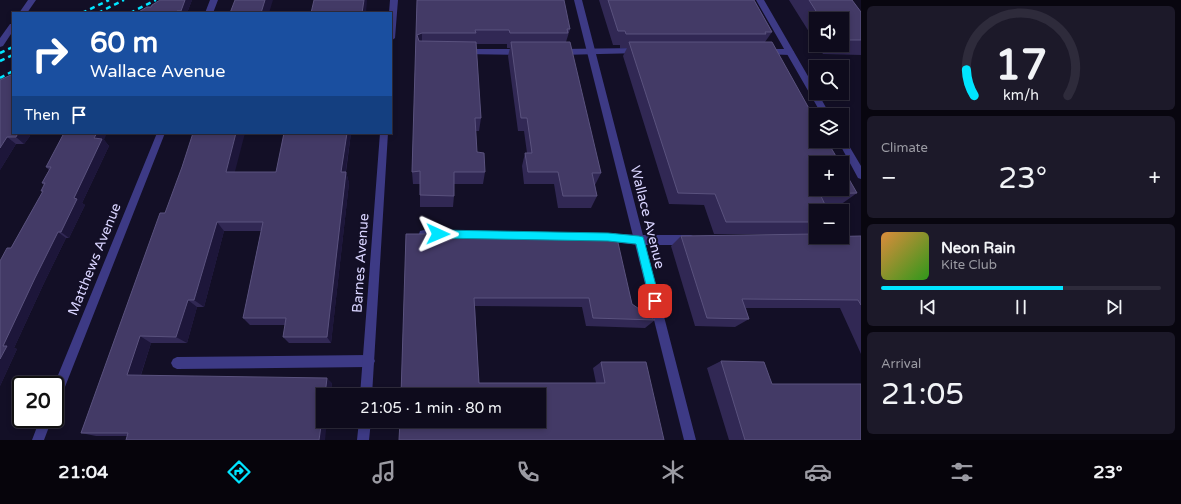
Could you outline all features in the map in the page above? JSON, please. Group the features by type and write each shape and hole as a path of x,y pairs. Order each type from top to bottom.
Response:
{"street":[{"path":"24,12 32,0"},
{"path":"209,12 214,0"},
{"path":"392,25 394,0"},
{"name":"Wallace Avenue","path":"578,0 690,440"},
{"path":"760,0 822,108"},
{"path":"0,44 12,27"},
{"path":"550,52 647,51"},
{"path":"454,52 534,52"},
{"path":"758,52 790,52"},
{"name":"Matthews Avenue","path":"63,376 161,134"},
{"name":"Barnes Avenue","path":"367,388 384,134"},
{"path":"846,148 861,175"},
{"path":"424,234 486,235"},
{"path":"594,237 639,240 703,240"},
{"path":"177,363 369,361"},
{"path":"38,440 43,428"},
{"path":"363,440 364,428"}],"building":[{"path":"160,0 185,0 181,11 139,12 147,7 151,7"},
{"path":"235,0 265,0 261,12 230,12"},
{"path":"314,0 364,0 362,12 311,12"},
{"path":"417,0 564,0 570,29 567,29 568,33 510,33 509,30 475,30 476,33 422,33 417,35 419,41 476,42 481,118 475,118 477,152 484,153 485,172 454,172 454,196 420,195 420,171 412,172"},
{"path":"608,0 754,0 772,32 765,32 766,34 626,34 625,31 618,31"},
{"path":"809,0 852,0 861,12 861,40 849,40 849,12 817,12"},
{"path":"511,42 570,42 601,173 592,173 597,196 563,196 558,172 528,172 525,153 532,153 527,118 521,118"},
{"path":"629,42 772,42 809,108 809,148 831,148 836,156 809,156 809,196 821,196 825,204 809,204 809,222 726,222 715,194 678,193"},
{"path":"12,74 12,134 18,134 16,137 7,137 0,148 0,80"},
{"path":"63,134 96,134 94,138 102,139 74,198 77,199 61,232 58,232 3,346 7,346 0,359 0,261 7,248 11,248 43,191 41,191 45,183 42,183 51,167 46,167"},
{"path":"193,134 236,134 226,172 276,172 284,134 347,134 341,172 346,172 327,337 283,337 286,318 243,318 263,222 217,222 194,300 188,300 176,337 140,336 127,375 327,378 326,388 316,388 316,428 321,428 319,440 126,440 128,433 81,433 160,213 165,213"},
{"path":"849,179 857,193 849,193"},
{"path":"406,234 616,234 632,304 655,320 593,318 589,298 474,298 479,383 605,383 601,362 646,362 664,440 399,440 400,428 546,428 546,388 401,388"},
{"path":"809,234 809,244 849,244 849,236 861,236 861,305 858,300 742,299 749,319 707,318 681,236"},
{"path":"721,361 764,362 772,384 861,384 861,440 745,440"}],"railway":[{"path":"84,12 109,0"},
{"path":"100,12 124,0"},
{"path":"132,12 156,0"},
{"path":"0,53 12,47"},
{"path":"0,61 12,55"},
{"path":"0,78 12,72"}],"route":[{"path":"438,234 608,237 639,240 655,301"}]}
